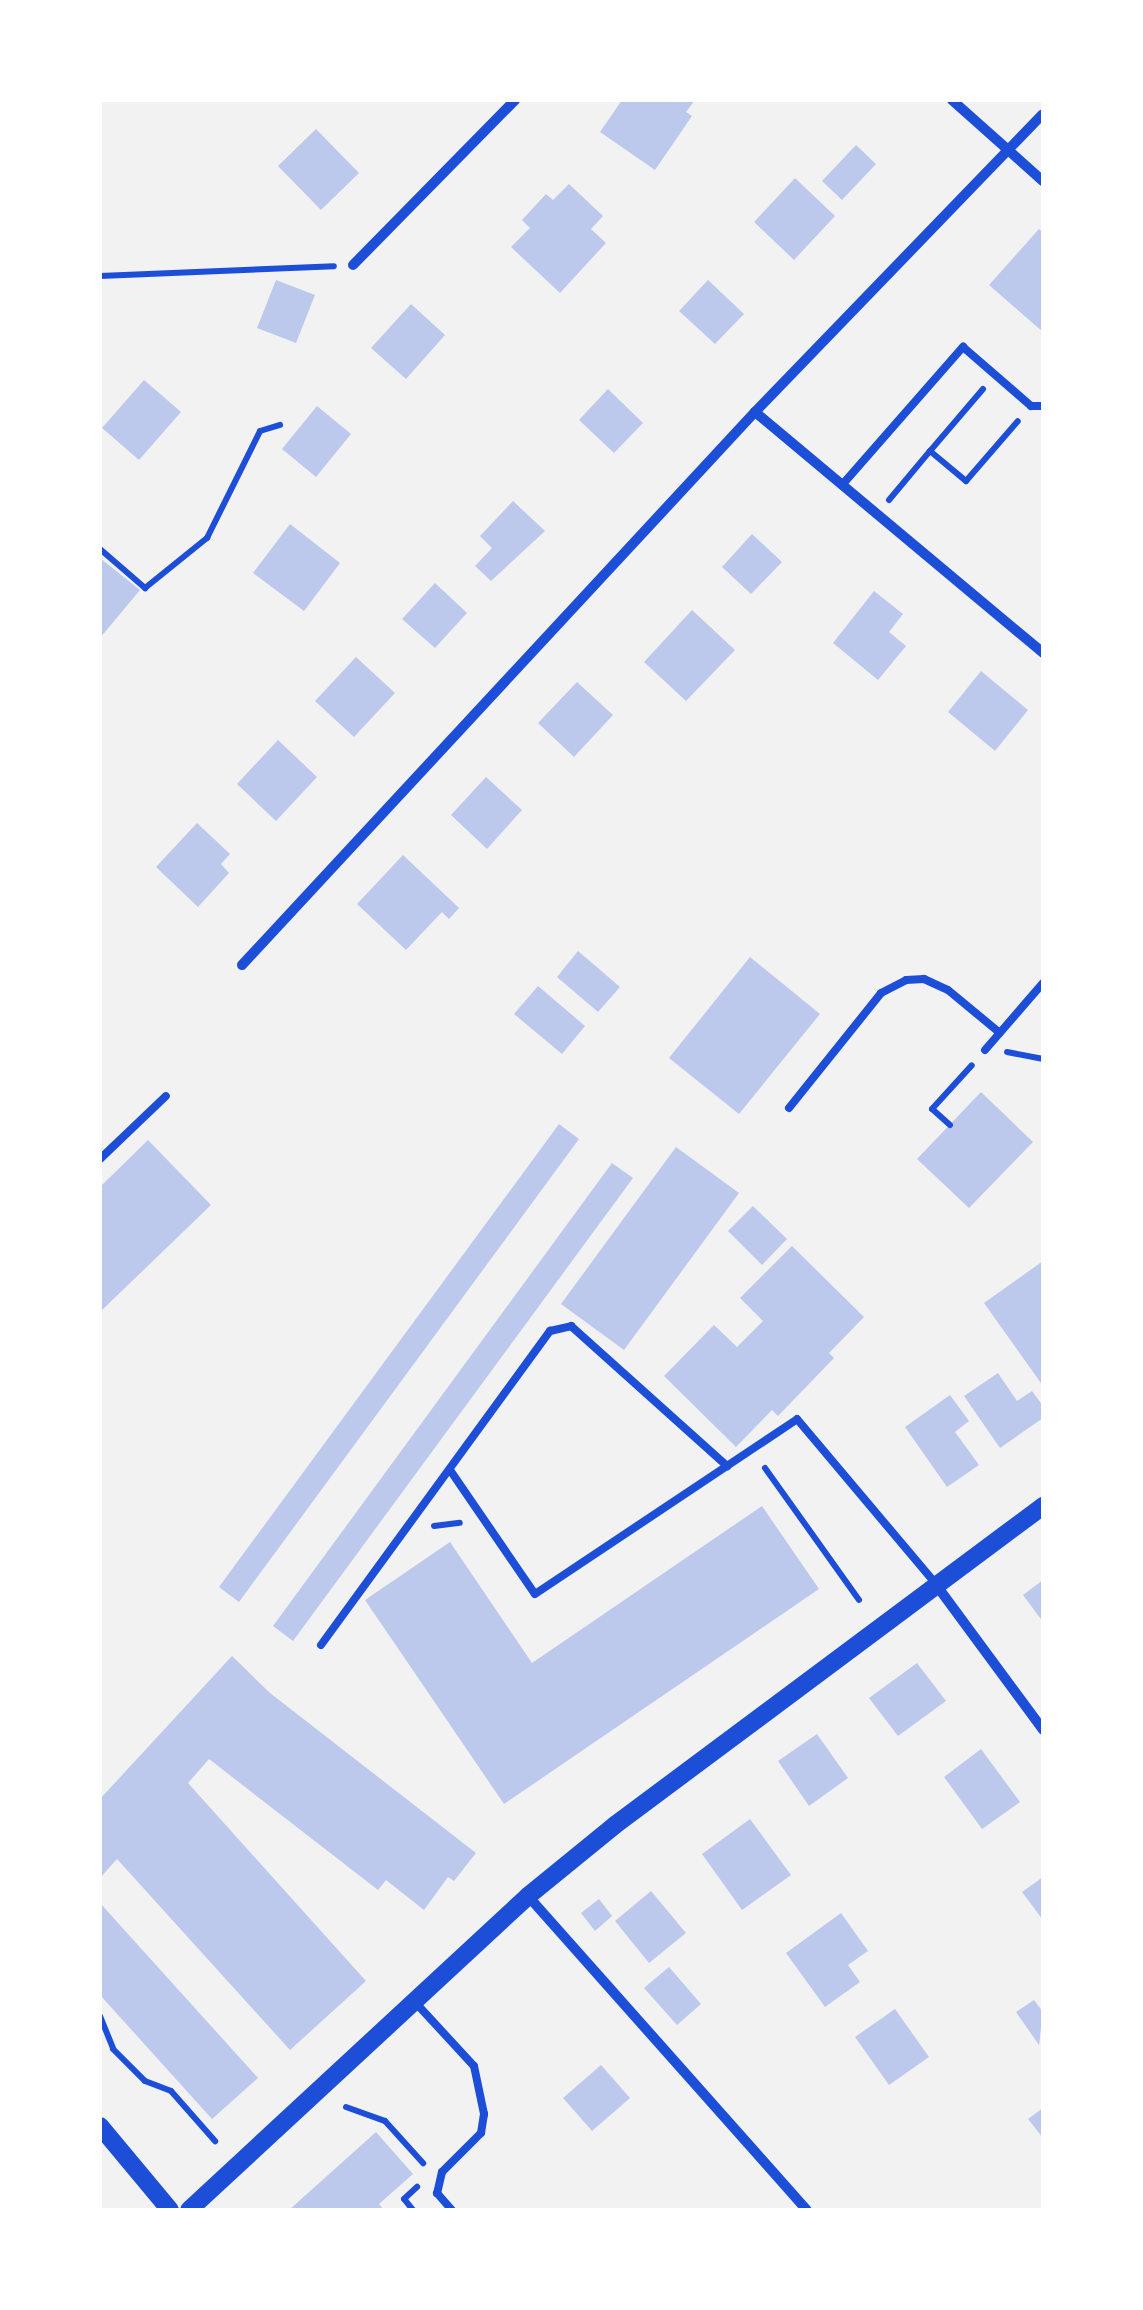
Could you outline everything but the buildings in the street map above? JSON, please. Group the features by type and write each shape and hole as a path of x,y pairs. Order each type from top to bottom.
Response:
{"street":[{"path":"353,265 514,100"},
{"path":"952,100 1043,181"},
{"path":"242,965 755,412 1043,114"},
{"path":"755,412 1043,653"},
{"path":"189,2210 528,1896 614,1825 1043,1506"},
{"path":"938,1586 1043,1730"},
{"path":"528,1896 807,2210"},
{"path":"100,2126 170,2210"}],"lane":[{"path":"842,485 963,347 1032,406 1043,406"},
{"path":"788,1108 881,993 906,980 924,979 948,990 1000,1034"},
{"path":"985,1050 1043,983"},
{"path":"100,1159 166,1096"},
{"path":"321,1646 550,1332 571,1326 727,1466"},
{"path":"450,1470 535,1594 798,1419 938,1586"},
{"path":"414,2001 474,2066 484,2114 480,2133 442,2172 437,2193 452,2210"}],"path":[{"path":"100,276 353,265"},
{"path":"877,514 991,379"},
{"path":"930,451 966,481 1032,406"},
{"path":"100,549 145,588 207,538 260,431 280,425"},
{"path":"950,1126 932,1110 985,1050"},
{"path":"100,2016 113,2049 145,2081 170,2091 216,2141"},
{"path":"346,2107 385,2120 425,2170"},
{"path":"413,2210 404,2199 424,2180"}]}
